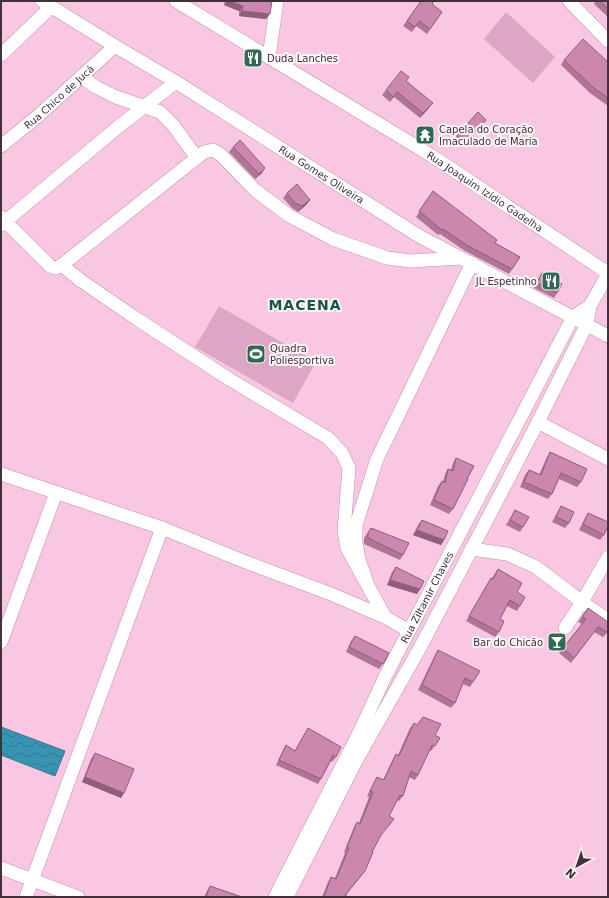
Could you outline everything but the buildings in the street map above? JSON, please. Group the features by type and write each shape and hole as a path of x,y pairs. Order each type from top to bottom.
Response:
{"street":[{"name":"Rua Joaquim Izídio Gadelha","path":"176,1 432,156 608,274"},
{"path":"269,57 277,1"},
{"path":"569,1 608,41"},
{"path":"1,55 46,4"},
{"name":"Rua Gomes Oliveira","path":"46,4 176,82 419,236 608,336"},
{"name":"Rua Chico de Jucá","path":"1,146 38,116 115,46"},
{"path":"80,77 96,88 116,97 160,112 173,125 197,158"},
{"path":"176,82 2,221 50,266 56,268 62,265 204,152 210,150 216,151 255,190 288,216 333,239 388,258 410,261 466,261 377,459 356,525 356,543 359,560 368,586"},
{"path":"62,265 80,280 137,319 230,379 328,438 342,453 349,468 344,531 347,548 384,617"},
{"name":"Rua Ziltamir Chaves","path":"283,894 400,684 538,422 587,324 590,306 608,274"},
{"name":"Rua Ziltamir Chaves","path":"283,894 385,677 409,631 573,317 590,306"},
{"path":"538,422 608,459"},
{"path":"1,474 162,528 243,561 331,594 384,617 409,631"},
{"path":"1,642 56,493"},
{"path":"26,897 162,528"},
{"path":"471,549 507,554 536,567 608,620"},
{"path":"565,628 608,558"},
{"path":"385,677 400,684"},
{"path":"1,868 78,897"}],"shaded area":[{"path":"506,12 555,57 533,83 484,39"},
{"name":"Quadra Poliesportiva","path":"219,306 316,362 293,403 195,347"}],"water":[{"path":"1,727 65,751 55,776 1,755"}],"place":[{"name":"Duda Lanches","path":"253,58"},
{"name":"Capela do Coração Imaculado de Maria","path":"425,135"},
{"name":"JL Espetinho","path":"551,281"},
{"name":"Quadra Poliesportiva","path":"256,354"},
{"name":"Bar do Chicão","path":"557,642"}],"district":[{"name":"MACENA","path":"305,305"}]}
